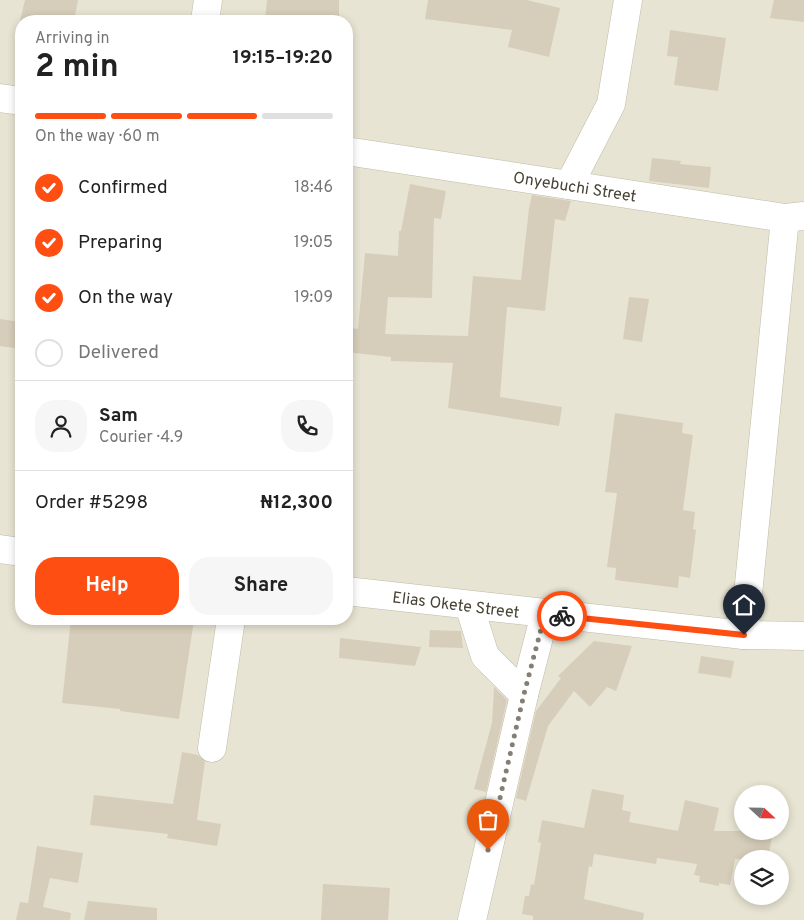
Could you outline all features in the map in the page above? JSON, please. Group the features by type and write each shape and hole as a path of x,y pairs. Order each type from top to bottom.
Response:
{"street":[{"path":"205,15 208,0"},
{"path":"569,185 611,104 628,0"},
{"path":"0,98 15,100"},
{"name":"Onyebuchi Street","path":"353,151 569,185 795,217"},
{"path":"744,635 795,217"},
{"path":"0,549 15,551"},
{"name":"Elias Okete Street","path":"353,592 744,635 804,636"},
{"path":"469,605 484,656 524,694"},
{"path":"472,920 524,694 545,614"},
{"path":"212,748 230,625"}],"shaded area":[{"path":"0,0 804,0 804,920 0,920"}],"building":[{"path":"25,0 78,0 75,15 21,15"},
{"path":"267,0 339,0 339,15 266,15"},
{"path":"428,0 527,0 560,8 549,57 508,47 512,30 425,19"},
{"path":"774,0 804,0 804,22 770,18"},
{"path":"670,30 726,38 718,91 674,85 678,57 667,56"},
{"path":"652,158 681,161 680,164 711,167 709,188 649,181"},
{"path":"410,184 446,191 441,219 434,218 432,298 388,297 385,334 468,336 473,276 521,280 532,195 571,201 565,221 555,219 545,311 507,307 500,397 562,407 559,426 448,408 453,363 391,361 391,357 353,353 353,328 358,329 365,253 398,256 399,231 401,231"},
{"path":"629,297 649,299 642,342 623,339"},
{"path":"0,319 15,321 15,348 0,346"},
{"path":"615,413 683,423 682,433 693,435 683,510 695,512 693,529 696,530 690,578 679,576 678,588 615,580 616,568 607,567 617,493 605,492"},
{"path":"70,625 193,625 179,719 120,711 120,709 62,703"},
{"path":"430,630 461,631 463,648 429,647"},
{"path":"340,638 421,647 415,666 339,658"},
{"path":"594,641 632,646 616,691 607,687 590,707 574,691 548,726 526,801 516,798 536,711 561,678 558,676"},
{"path":"701,656 734,661 731,678 698,673"},
{"path":"494,687 507,700 486,792 474,789 492,723"},
{"path":"182,752 198,755 205,761 197,820 221,824 217,846 167,838 168,834 90,825 94,795 173,804"},
{"path":"592,789 624,795 622,810 631,812 629,822 678,831 685,800 719,808 714,831 734,831 734,840 771,840 770,850 734,850 734,864 730,885 719,883 719,886 699,882 700,876 694,875 697,864 657,858 656,864 594,854 592,867 589,866 584,899 644,913 643,920 533,920 533,916 522,914 525,896 529,896 531,884 534,885 541,843 538,842 542,820 584,828"},
{"path":"37,846 83,853 78,883 50,878 43,907 71,913 70,920 16,920 20,902 28,903"},
{"path":"323,884 390,888 388,920 321,920"},
{"path":"88,901 157,908 157,920 84,920"}],"way so far":[{"path":"488,850 524,694 545,614 562,616"}],"route":[{"path":"562,616 744,635"}]}
